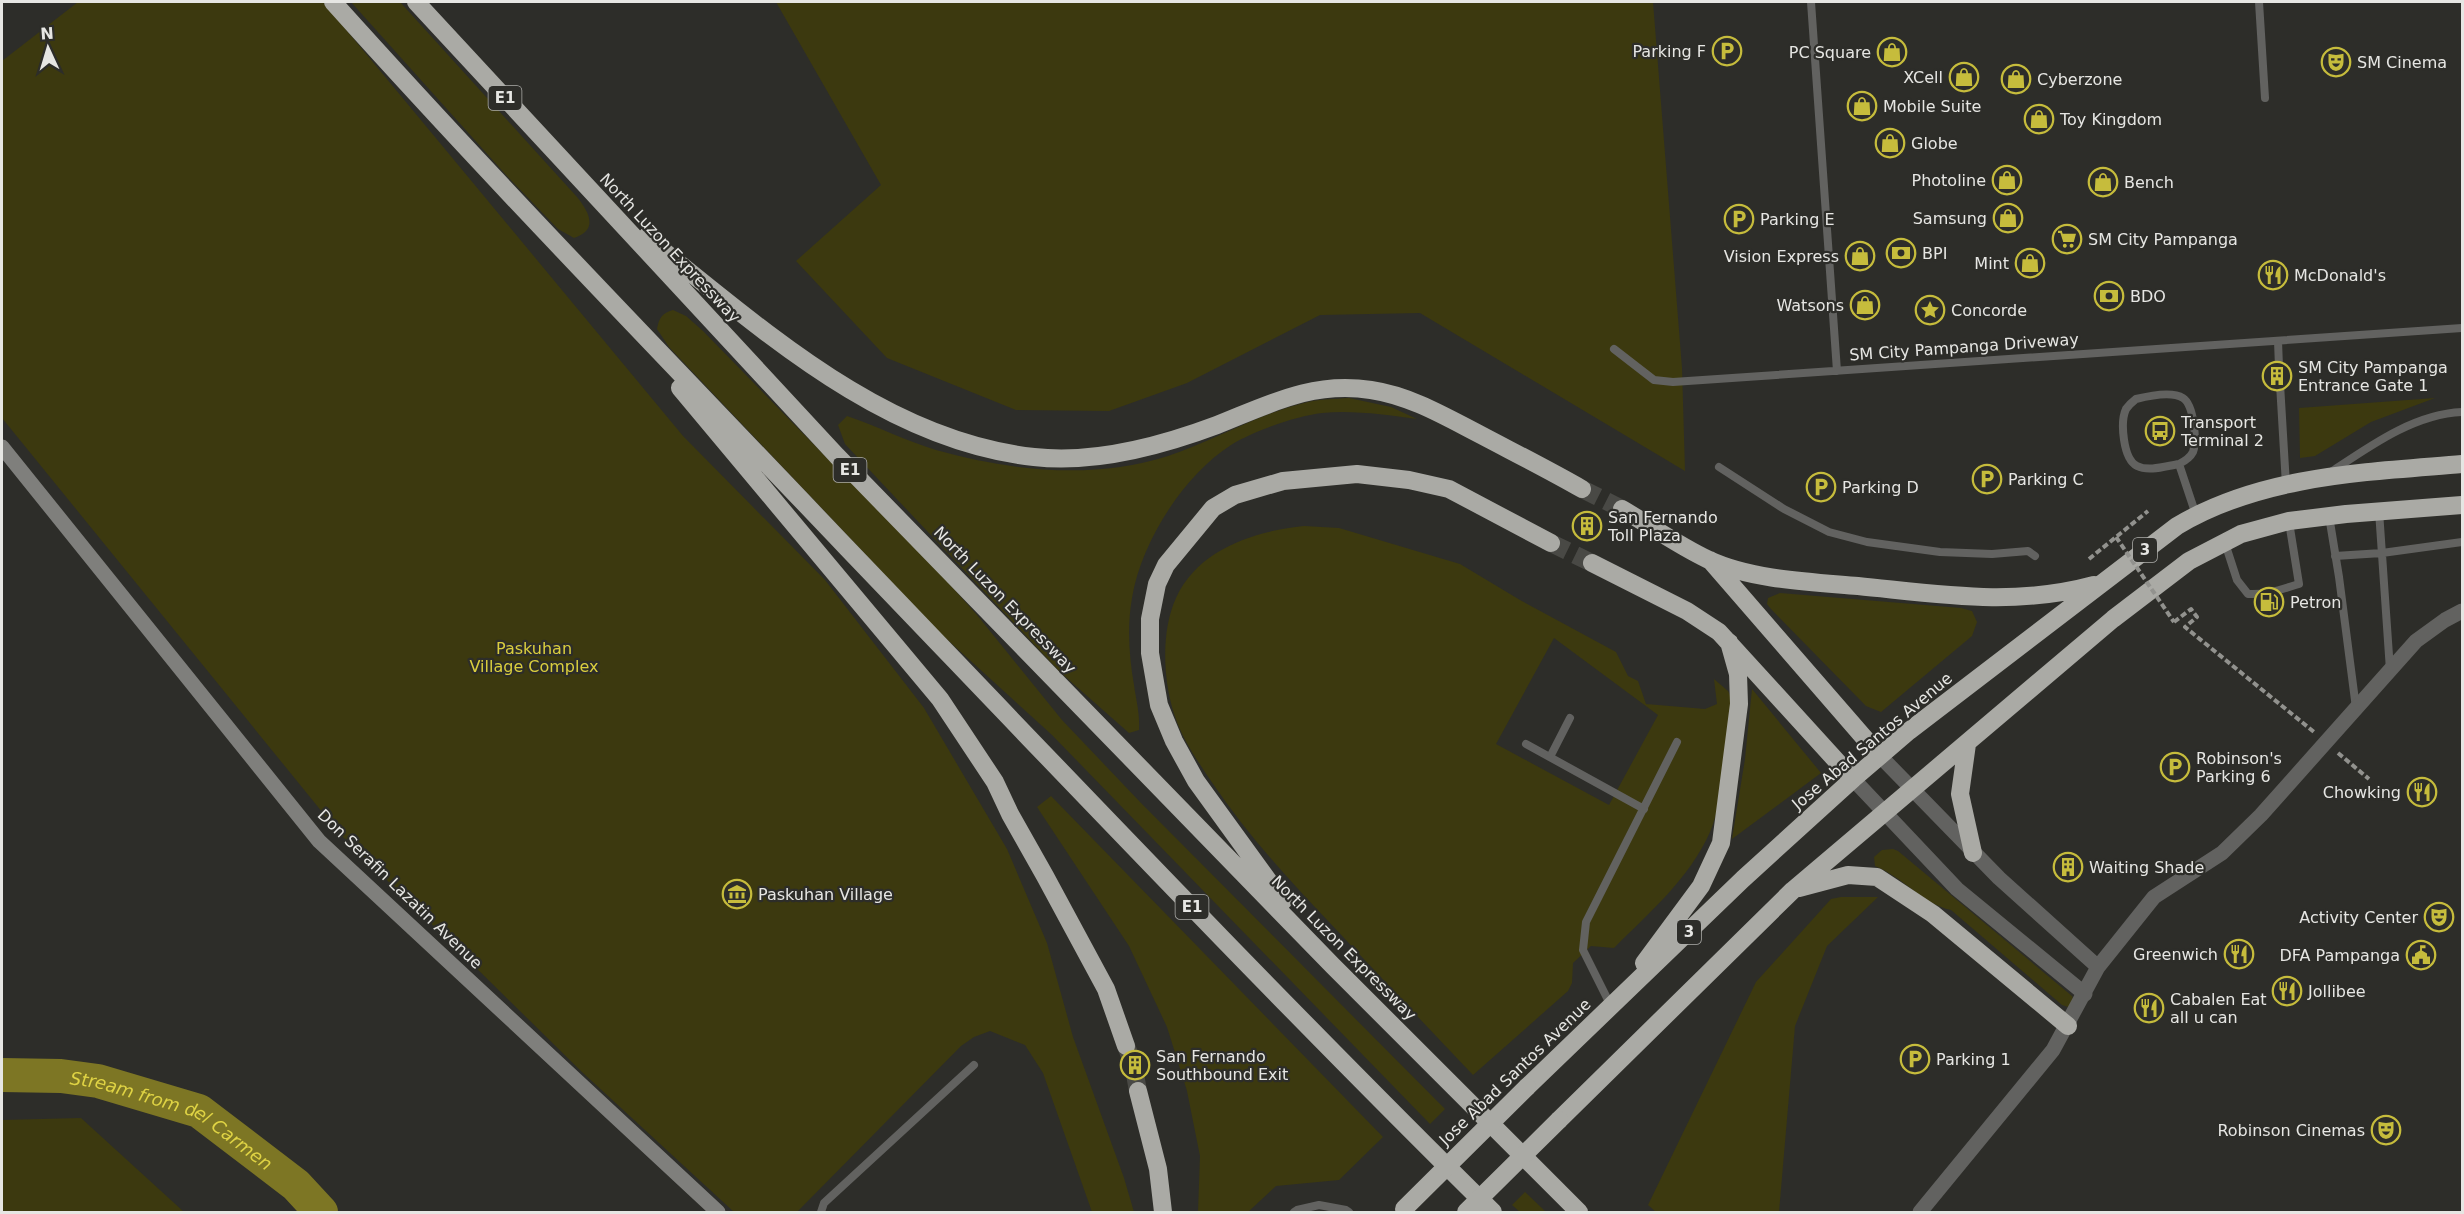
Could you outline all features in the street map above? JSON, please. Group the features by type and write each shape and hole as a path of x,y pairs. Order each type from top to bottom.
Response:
{"highway":[{"name":"E1","path":"333,2 438,118 579,267 1349,1070 1493,1212"},
{"name":"North Luzon Expressway","path":"416,2 837,456 1334,966 1580,1212"},
{"path":"593,195 821,373 855,394 938,433 970,444 1035,458 1095,456 1190,434 1302,392 1362,389 1402,398 1438,413 1582,489"},
{"path":"579,267 940,699 994,782 1073,927 1106,989 1126,1046"},
{"name":"Jose Abad Santos Avenue","path":"1402,1210 1743,879 1853,778 2160,538 2196,515 2243,496 2286,485 2320,479 2463,464"},
{"path":"1334,966 1209,800 1174,741 1159,705 1150,653 1150,620 1160,575 1213,508 1234,495 1283,481 1357,474 1409,480 1449,489 1551,543"},
{"name":"3","path":"1466,1212 1793,890 2113,620 2189,561 2224,541 2256,529 2289,521 2459,504"},
{"path":"1622,509 1710,560 1742,570 1800,581 2006,599 2044,596 2102,583"},
{"path":"1710,560 1880,756"},
{"path":"1592,563 1707,623 1729,642 1853,778"},
{"path":"1611,1007 1701,886 1720,843 1739,704 1738,674 1729,642"},
{"path":"1967,744 1960,794 1961,808 1973,853"},
{"path":"1793,890 1848,875 1877,877 1933,914 2068,1026"},
{"path":"1138,1091 1158,1168 1163,1212"}],"main road":[{"name":"Don Serafin Lazatin Avenue","path":"2,447 319,841 718,1212"}],"street":[{"path":"1920,1212 2054,1050 2097,967 2154,897 2223,853 2261,815 2416,641 2445,620 2463,611"},
{"path":"1880,756 1973,853 2097,967"},
{"path":"1853,778 1883,813 1957,889 2085,994"}],"lane":[{"name":"SM City Pampanga Driveway","path":"1811,2 1837,371 2463,328"},
{"path":"2259,2 2265,98"},
{"path":"2278,341 2279,368"},
{"path":"1614,349 1654,380 1673,382 1837,371"},
{"path":"2280,384 2286,485"},
{"path":"2172,395 2179,396 2190,404 2193,411 2194,451 2188,459 2179,464 2151,469 2142,468 2130,460 2125,447 2124,417 2136,399 2172,395"},
{"path":"2320,479 2386,436 2448,412 2463,412"},
{"path":"2179,464 2196,515"},
{"path":"1719,467 1784,508 1829,532 1867,542 1940,552 1992,554 2028,551 2035,556"},
{"path":"2379,511 2390,671"},
{"path":"2328,516 2336,556 2356,709"},
{"path":"2224,541 2237,580 2243,589 2248,594 2264,595 2299,584 2289,521"},
{"path":"2336,556 2382,553 2463,542"},
{"path":"1550,757 1569,718"},
{"path":"1611,1007 1583,950 1583,935 1593,909 1677,742"},
{"path":"1526,744 1644,809"},
{"path":"821,1212 824,1203 975,1065"},
{"path":"1294,1212 1319,1204 1346,1209 1349,1212"}],"path":[{"path":"2089,559 2148,511"},
{"path":"2116,537 2174,622 2192,609 2196,617 2185,627 2317,734"},
{"path":"2338,752 2369,779"}],"green space":[{"name":"Paskuhan Village Complex","path":"78,2 323,2 683,436 825,580 924,708 1007,849 1047,943 1073,1037 1134,1212 1092,1212 1043,1073 1025,1045 990,1031 974,1037 961,1046 797,1212 734,1212 582,1072 340,834 2,418 2,61"},
{"path":"351,2 400,2 577,197 588,214 587,230 574,238 558,229 507,176"},
{"path":"776,2 1653,2 1682,368 1685,471 1420,313 1320,315 1187,383 1109,411 1016,410 887,358 796,261 881,185"},
{"path":"673,310 686,316 703,331 944,578 1062,720 1141,803 1445,1109 1430,1124 1052,735 939,632 669,347 657,329 662,317"},
{"path":"1349,398 1391,407 1417,419 1370,413 1334,412 1300,417 1275,425 1240,440 1214,458 1181,492 1167,512 1145,555 1132,598 1129,630 1130,653 1139,730 1129,733 1060,672 845,444 838,425 847,416 936,450 964,457 1023,467 1081,470 1111,468 1168,456 1290,407 1318,400"},
{"path":"2435,398 2371,422 2315,456 2300,458 2299,408"},
{"path":"1304,526 1339,528 1460,564 1520,600 1616,652 1628,676 1638,681 1646,704 1705,709 1717,704 1714,679 1728,691 1733,701 1719,803 1710,832 1691,865 1668,894 1614,948 1591,946 1573,963 1572,983 1568,991 1473,1075 1267,855 1211,781 1188,745 1172,708 1165,660 1167,627 1176,598 1186,581 1213,555 1230,546 1266,532","holes":["1554,638 1658,715 1609,805 1496,744"]},
{"path":"1780,593 1961,608 1972,611 1977,622 1972,636 1881,712 1866,706 1771,609 1767,604 1768,598"},
{"path":"1752,689 1821,773 1732,839 1745,759"},
{"path":"1051,796 1383,1137 1339,1180 1276,1186 1248,1212 1198,1212 1200,1156 1187,1091 1167,1027 1129,946 1037,807"},
{"path":"1893,849 2072,996 2074,1001 2068,1007 2062,1005 1951,910 1931,902 1875,866 1874,857 1882,850"},
{"path":"1878,897 1827,946 1795,1026 1779,1212 1656,1212 1648,1205 1756,982 1831,899"},
{"path":"81,1118 184,1212 2,1212 2,1120"},
{"path":"1525,1192 1546,1212 1520,1212 1512,1205"}],"waterway":[{"name":"Stream from del Carmen","path":"2,1075 61,1076 98,1081 199,1111 296,1185 321,1212"}],"tunnel":[{"path":"1582,489 1622,509"},
{"path":"1551,543 1592,563"},
{"path":"1126,1046 1133,1063 1138,1091"}],"place":[{"name":"Parking F","path":"1727,51"},
{"name":"PC Square","path":"1892,52"},
{"name":"SM Cinema","path":"2336,62"},
{"name":"XCell","path":"1964,77"},
{"name":"Cyberzone","path":"2016,79"},
{"name":"Mobile Suite","path":"1862,106"},
{"name":"Toy Kingdom","path":"2039,119"},
{"name":"Globe","path":"1890,143"},
{"name":"Photoline","path":"2007,180"},
{"name":"Bench","path":"2103,182"},
{"name":"Samsung","path":"2008,218"},
{"name":"Parking E","path":"1739,219"},
{"name":"SM City Pampanga","path":"2067,239"},
{"name":"BPI","path":"1901,253"},
{"name":"Vision Express","path":"1860,256"},
{"name":"Mint","path":"2030,263"},
{"name":"McDonald's","path":"2273,275"},
{"name":"BDO","path":"2109,296"},
{"name":"Watsons","path":"1865,305"},
{"name":"Concorde","path":"1930,310"},
{"name":"SM City Pampanga Entrance Gate 1","path":"2277,376"},
{"name":"Transport Terminal 2","path":"2160,431"},
{"name":"Parking C","path":"1987,479"},
{"name":"Parking D","path":"1821,487"},
{"name":"San Fernando Toll Plaza","path":"1587,526"},
{"name":"Petron","path":"2269,602"},
{"name":"Robinson's Parking 6","path":"2175,767"},
{"name":"Chowking","path":"2422,792"},
{"name":"Waiting Shade","path":"2068,867"},
{"name":"Paskuhan Village","path":"737,894"},
{"name":"Activity Center","path":"2439,917"},
{"name":"Greenwich","path":"2239,954"},
{"name":"DFA Pampanga","path":"2421,955"},
{"name":"Jollibee","path":"2287,991"},
{"name":"Cabalen Eat all u can","path":"2149,1008"},
{"name":"Parking 1","path":"1915,1059"},
{"name":"San Fernando Southbound Exit","path":"1135,1065"},
{"name":"Robinson Cinemas","path":"2386,1130"}]}
